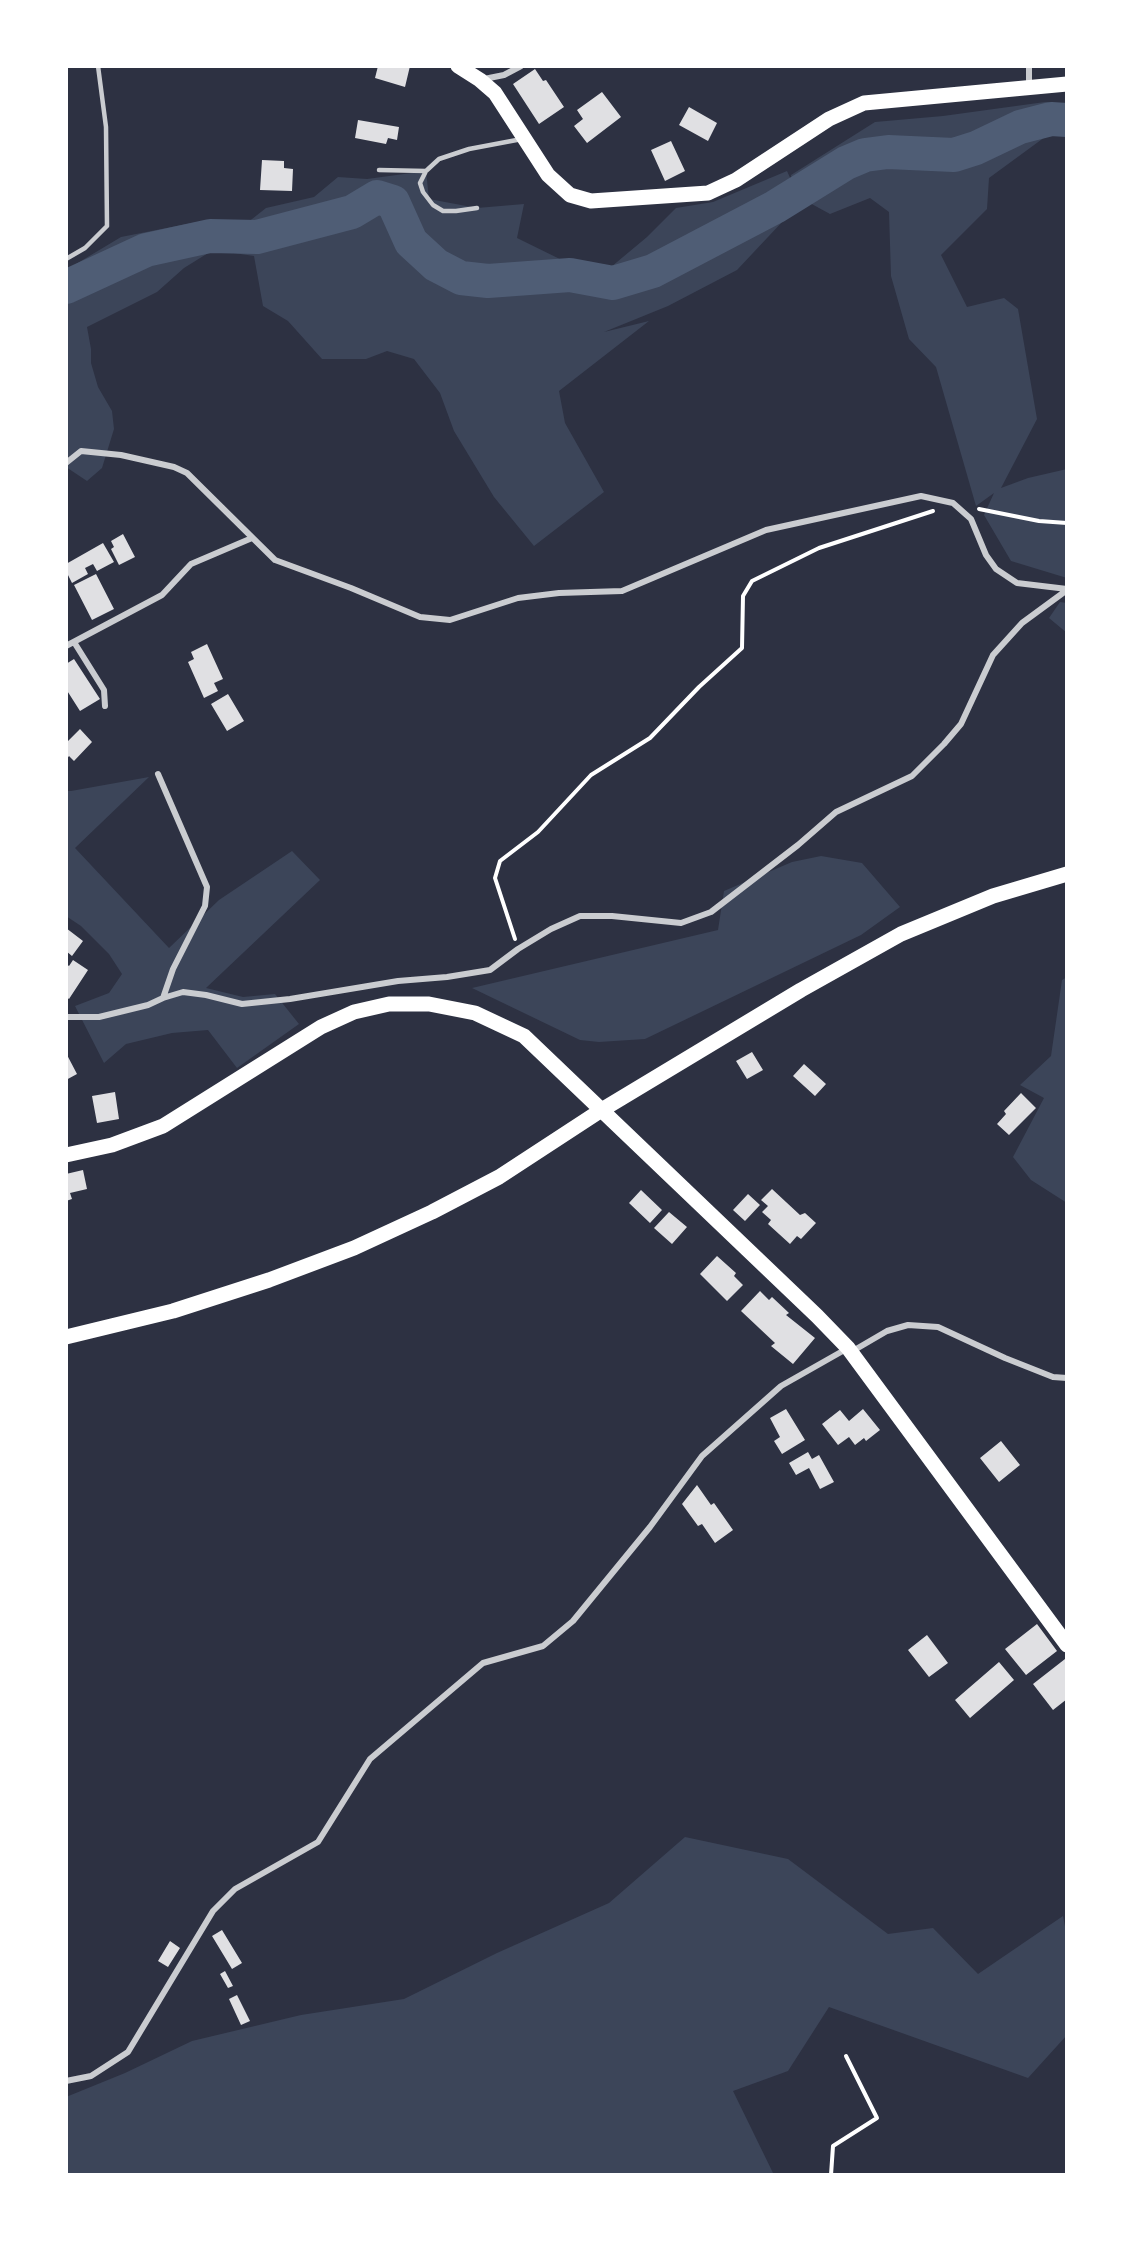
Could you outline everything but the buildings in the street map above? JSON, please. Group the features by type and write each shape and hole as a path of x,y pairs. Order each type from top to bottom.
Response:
{"main road":[{"path":"458,66 495,93 548,175 570,195 591,201 708,193 736,180 829,119 864,103 1067,84"},
{"path":"66,1337 173,1311 269,1280 354,1248 432,1212 499,1177 600,1111 801,990 901,934 993,896 1067,874"},
{"path":"66,1155 112,1145 163,1126 321,1027 354,1012 389,1004 429,1004 475,1014 524,1036 817,1316 849,1350 1067,1645"}],"street":[{"path":"480,80 504,75 521,66"},
{"path":"1029,66 1029,86"},
{"path":"66,463 81,452 121,455 174,467 187,473 275,560 420,617 450,620 518,598 558,593 622,591 766,530 921,496 953,503 971,519 986,555 996,569 1017,583 1067,590"},
{"path":"66,646 162,595 191,564 252,538"},
{"path":"66,1017 99,1017 148,1005 183,992 242,1004 490,970 518,949 551,929 580,916 612,916 681,923 711,912 798,845 836,812 912,776 961,724 993,655 1022,623 1067,590"},
{"path":"74,642 104,690 105,706"},
{"path":"158,774 207,887 205,906 173,969 163,998"},
{"path":"66,2081 91,2076 128,2052 213,1911 235,1889 318,1842 370,1760 483,1663 543,1646 573,1621 650,1527 702,1456 781,1386 887,1331 908,1325 938,1328 1053,1377 1067,1378"}],"lane":[{"path":"66,259 85,248 107,226 106,127 98,66"},
{"path":"477,208 442,211 433,205 423,192 420,183 426,171 439,159 469,149 525,139"},
{"path":"380,170 426,171"}],"path":[{"path":"518,949 495,878 500,861 538,832 591,775 650,738 699,687 742,648 743,596 752,581 819,548 921,516 953,503"},
{"path":"961,510 976,509 1039,521 1067,523"},
{"path":"831,2175 832,2146 877,2118 846,2056"}],"shaded area":[{"path":"1045,102 1067,105 1067,134 1045,137 989,178 987,209 941,255 967,307 1004,298 1018,309 1037,419 1001,488 1028,478 1067,469 1067,578 1011,561 984,515 994,493 976,506 936,367 909,339 891,276 889,212 870,198 830,214 797,196 799,204 737,270 668,306 604,332 649,321 559,391 565,423 604,492 534,546 494,497 454,431 440,393 414,359 387,351 366,359 322,359 288,321 263,306 254,256 213,250 184,268 157,292 87,327 91,363 98,387 112,411 114,429 102,468 87,481 66,467 66,270 121,237 197,222 247,223 266,208 314,197 338,177 367,179 426,171 429,199 477,208 524,204 517,238 572,265 611,267 647,237 676,208 713,202 787,171 792,182 791,175 875,122 943,116"},
{"path":"1060,602 1067,603 1067,633 1049,618"},
{"path":"149,777 75,848 169,948 219,900 292,851 320,880 206,988 243,997 275,994 299,1024 237,1068 208,1030 172,1033 126,1044 104,1063 75,1006 109,993 122,974 109,954 81,926 66,916 66,791"},
{"path":"821,856 862,863 900,907 861,935 645,1039 599,1042 580,1040 472,988 718,930 724,891 792,862"},
{"path":"1067,977 1067,1203 1031,1180 1013,1157 1044,1098 1020,1085 1051,1056 1062,980"},
{"path":"685,1837 788,1859 888,1934 933,1928 978,1974 1063,1916 1067,1937 1067,2035 1028,2078 829,2007 788,2071 733,2091 774,2175 66,2175 66,2097 125,2073 192,2041 301,2015 404,1999 497,1953 609,1903"}],"waterway":[{"path":"66,287 146,250 210,236 257,237 352,212 377,197 393,202 411,242 436,265 461,278 488,281 570,275 613,283 653,271 775,207 846,163 865,155 888,152 954,155 976,148 1020,127 1051,119 1067,120"}]}
